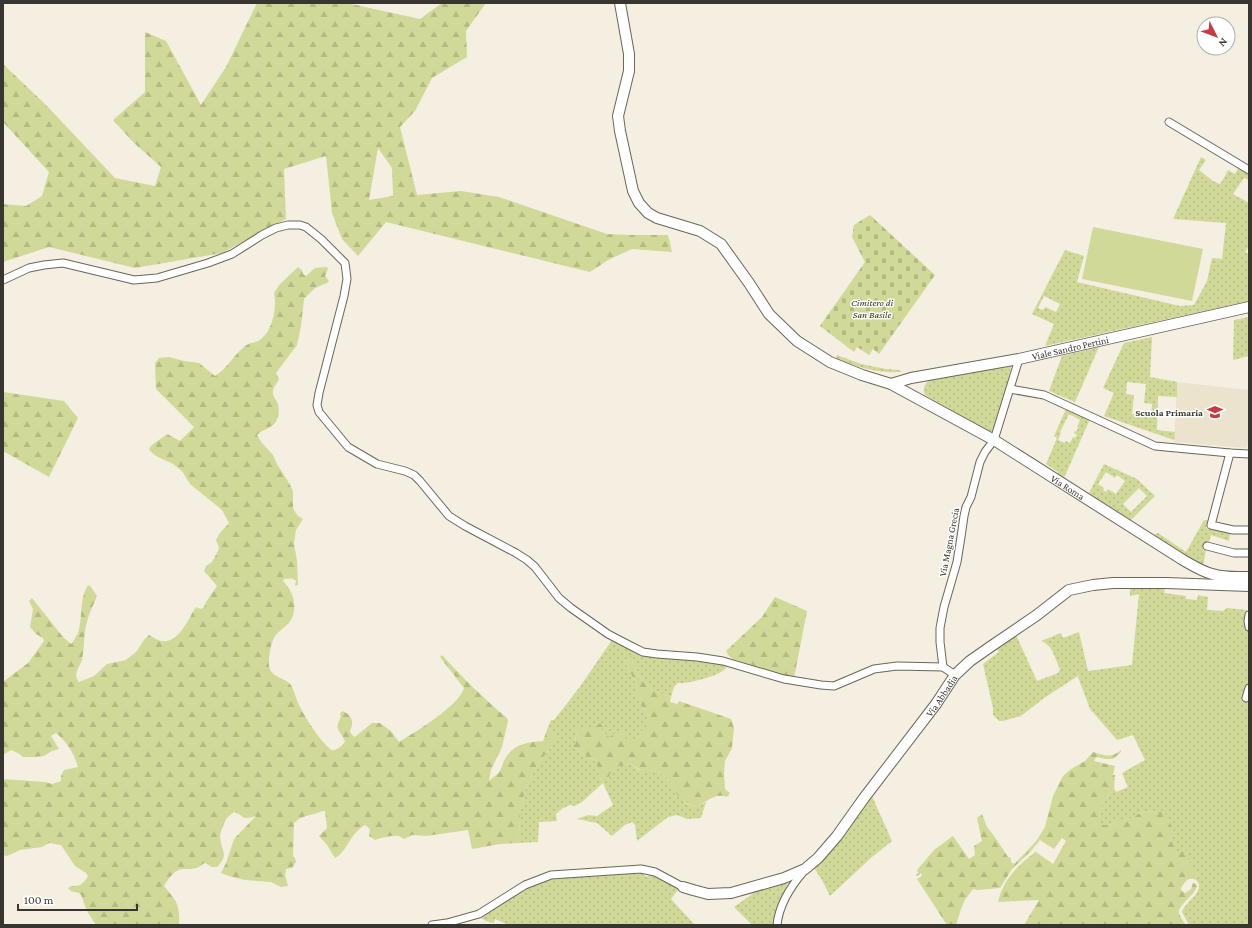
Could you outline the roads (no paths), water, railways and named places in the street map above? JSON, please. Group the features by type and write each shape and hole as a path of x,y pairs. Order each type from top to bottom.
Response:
{"street":[{"name":"Via Roma","path":"620,3 625,24 629,71 618,116 633,191 639,203 648,213 657,218 700,231 722,244 769,314 797,341 830,362 862,375 891,384 994,440 1202,571 1228,577 1249,577"},
{"path":"1169,122 1249,170"},
{"path":"3,280 29,268 64,263 134,280 157,278 208,263 232,254 276,228 300,224 321,239 345,263 347,279 319,393 317,404 319,412 348,446 377,464 405,470 414,475 449,516 527,560 535,567 559,598 587,620 608,634 643,652 723,660 784,679 821,685 834,686 874,669 897,666 943,667 955,675"},
{"name":"Viale Sandro Pertini","path":"891,384 911,378 1019,359 1249,306"},
{"name":"Via Magna Grecia","path":"943,667 940,628 944,607 957,562 966,507 971,497 980,462 994,440 1019,359"},
{"path":"1010,389 1044,395 1155,446 1249,454"},
{"path":"1230,453 1211,525 1233,530 1249,530"},
{"path":"1207,546 1234,553 1249,553"},
{"name":"Via Abbadia","path":"683,887 708,894 731,893 784,878 805,869 818,858 837,836 936,704 955,675 990,647 1037,615 1069,590 1113,583 1249,586"},
{"path":"1249,614 1249,627"},
{"path":"1246,698 1249,688"},
{"path":"432,925 447,923 479,914 525,885 551,875 641,869 655,872 683,887"},
{"path":"777,925 782,904 805,869"}],"place":[{"name":"Scuola Primaria","path":"1215,412"}],"park label":[{"name":"Cimitero di San Basile","path":"872,308"}]}
